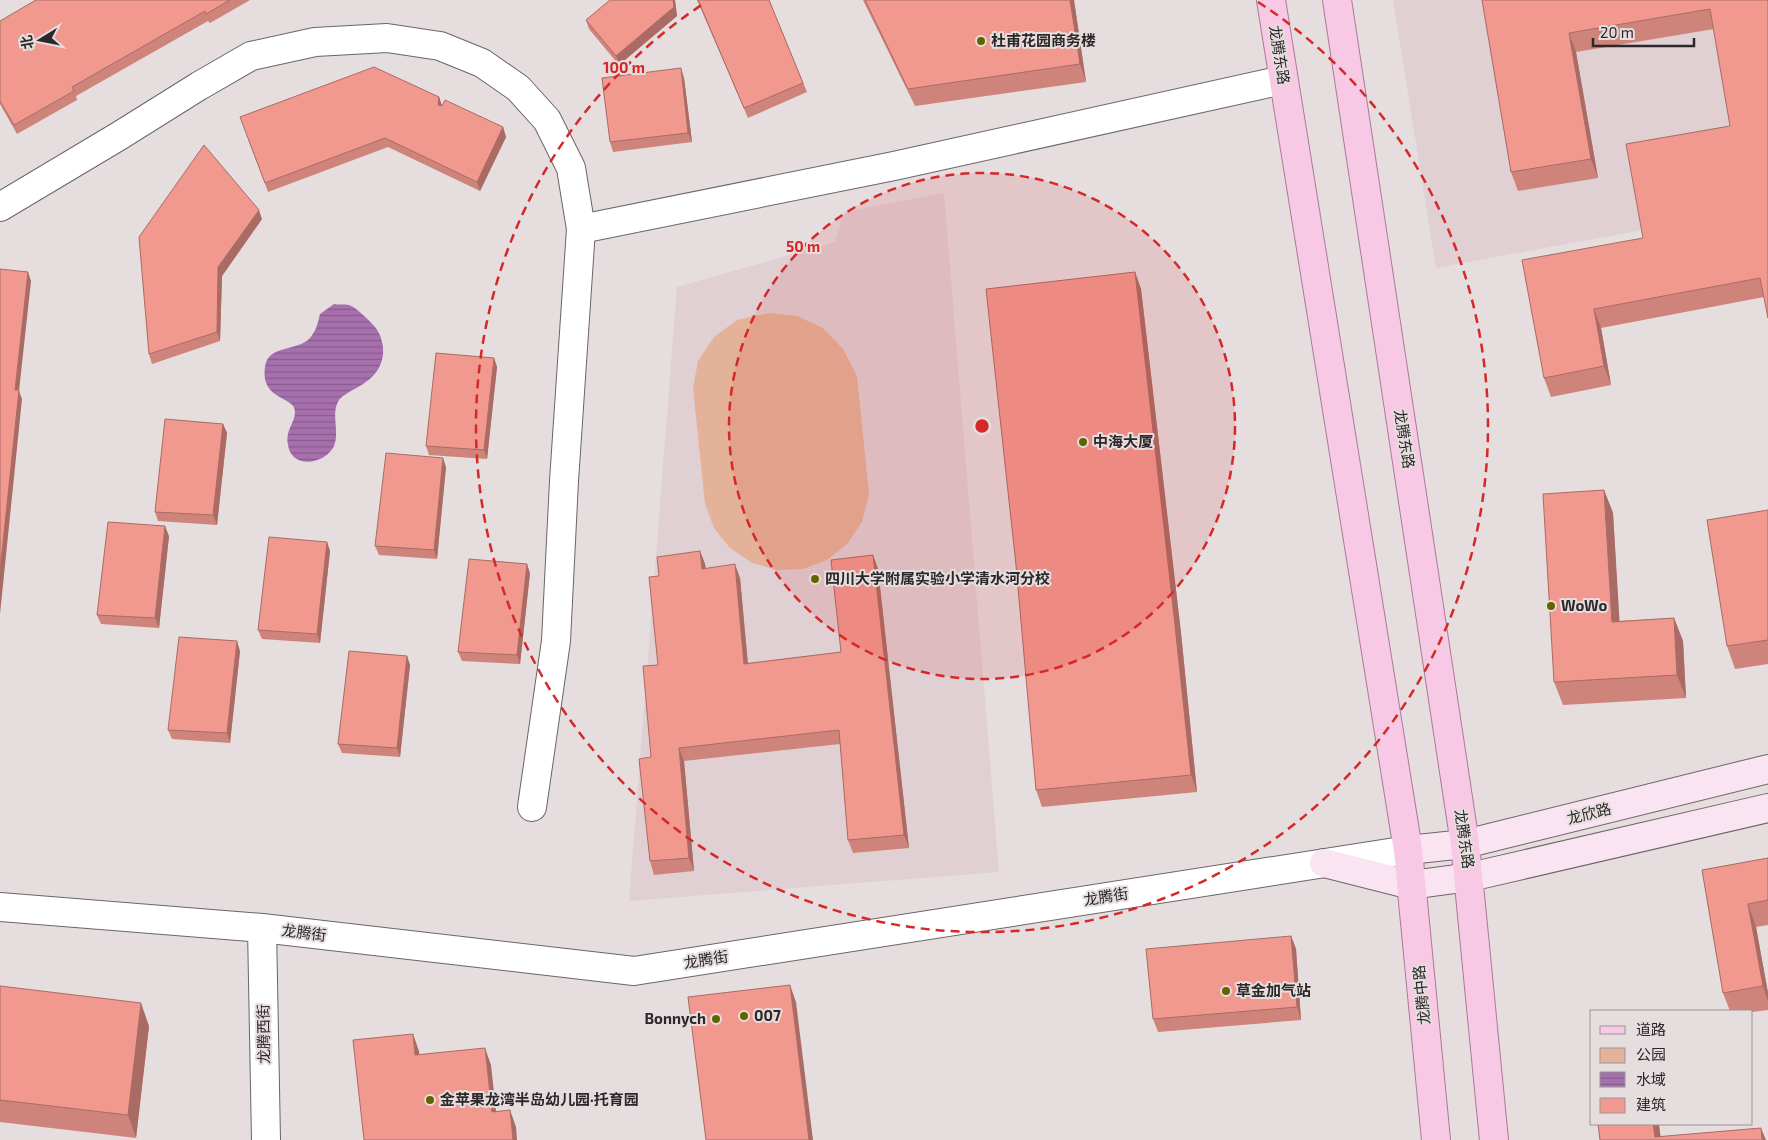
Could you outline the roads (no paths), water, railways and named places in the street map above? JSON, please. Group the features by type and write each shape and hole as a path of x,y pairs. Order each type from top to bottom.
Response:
{"main road":[{"name":"龙腾东路","path":"1271,0 1408,850"},
{"name":"龙腾东路","path":"1337,0 1470,877"},
{"name":"龙腾中路","path":"1408,850 1436,1140"},
{"path":"1470,877 1494,1140"}],"street":[{"path":"0,207 198,86 251,56 315,42 387,38 440,46 482,62 518,88 547,120 572,168 581,229 564,481 556,641 532,807"},
{"path":"581,229 894,166 1283,80"},
{"name":"龙欣路","path":"1408,850 1465,844 1768,769"},
{"path":"1324,863 1411,885 1470,877 1768,808"},
{"name":"龙腾街","path":"0,907 262,928 634,971 1408,850"},
{"name":"龙腾西街","path":"262,928 266,1140"}],"water":[{"path":"334,304 349,305 370,321 380,337 383,355 379,368 371,378 339,400 335,412 336,441 330,452 316,460 302,461 290,453 287,440 295,416 294,407 273,392 268,386 265,378 265,367 267,360 277,351 298,345 310,338 318,324 320,314"}],"place":[{"name":"杜甫花园商务楼","path":"981,41"},
{"name":"中海大厦","path":"1083,442"},
{"name":"四川大学附属实验小学清水河分校","path":"815,579"},
{"name":"WoWo","path":"1551,606"},
{"name":"草金加气站","path":"1226,991"},
{"name":"007","path":"744,1016"},
{"name":"Bonnych","path":"716,1019"},
{"name":"金苹果龙湾半岛幼儿园·托育园","path":"430,1100"}]}
